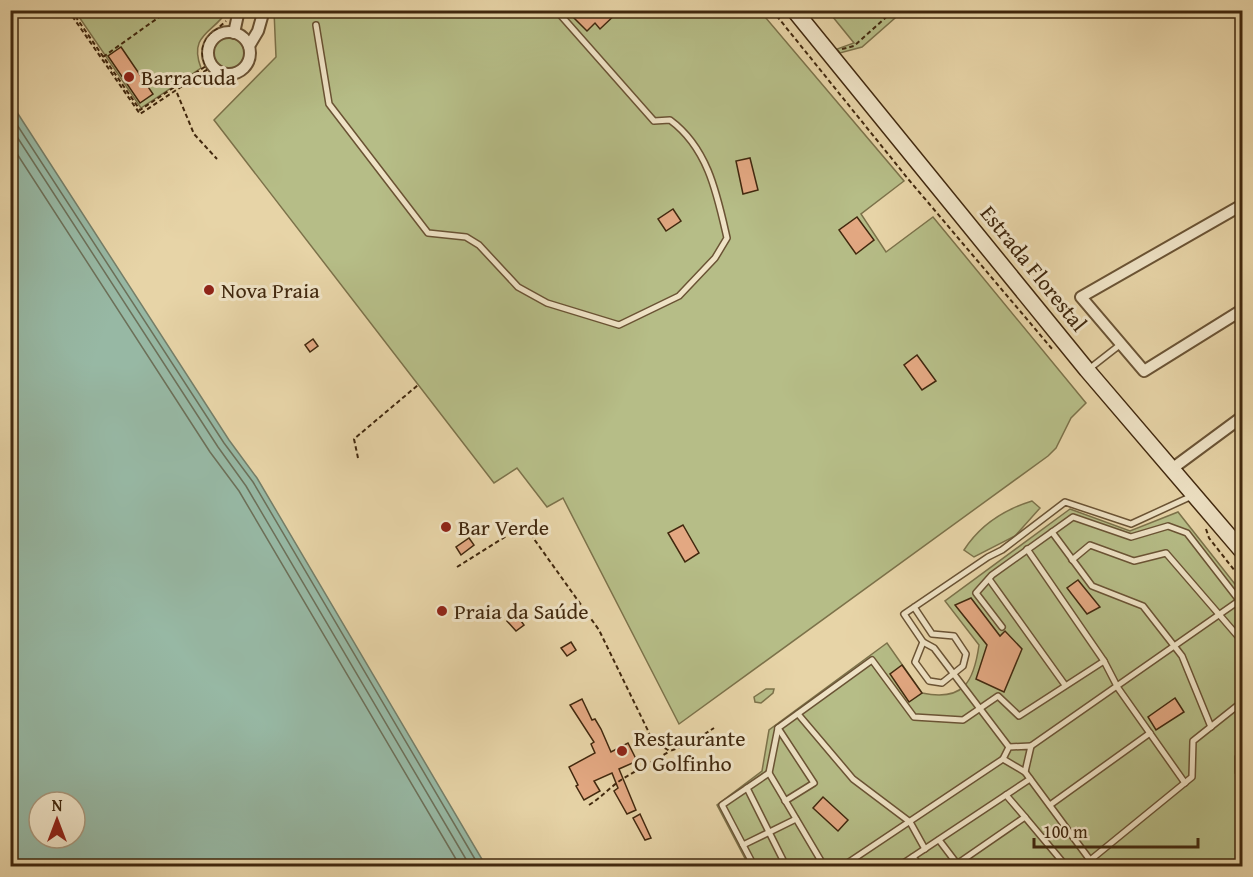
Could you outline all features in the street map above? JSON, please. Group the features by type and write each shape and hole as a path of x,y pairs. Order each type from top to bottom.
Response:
{"main road":[{"name":"Estrada Florestal","path":"794,10 1087,370 1196,494 1242,551"}],"street":[{"path":"249,46 243,37 234,33 221,34 211,42 208,55 213,67 230,74 242,69 249,59 249,46 258,31 264,10"},
{"path":"234,33 235,13"},
{"path":"1242,205 1081,297 1144,370 1242,310"},
{"path":"1173,468 1242,417"}],"lane":[{"path":"316,25 329,104 428,233 466,237 479,245 519,287 547,303 619,325 680,296 715,258 727,238 719,204 699,148 685,130 670,120 654,121 556,10"},
{"path":"1087,370 1121,344"},
{"path":"1010,747 934,648 923,642 904,614 988,556 1002,550 1065,502 1131,524 1196,494"},
{"path":"1002,627 976,593 989,579 1027,549 1073,517 1131,537 1168,526 1187,533 1241,602 1174,645 1118,688 1031,746 1010,747"},
{"path":"1052,532 1092,586 1143,606 1182,656 1211,727"},
{"path":"1072,560 1090,545 1134,561 1166,553 1242,641"},
{"path":"1027,549 1104,661 1118,688 1185,783"},
{"path":"989,579 1065,685"},
{"path":"914,607 932,634 934,648"},
{"path":"923,642 915,662 929,681 942,683 963,666 966,654 954,636 932,634"},
{"path":"824,867 769,773 778,728 872,660 914,717 963,720 998,696 1019,716 1104,661"},
{"path":"1083,867 1192,777 1193,741 1242,702"},
{"path":"798,714 853,779 909,822 925,849"},
{"path":"778,728 814,783 785,801"},
{"path":"1050,806 1150,733"},
{"path":"1024,772 1031,746"},
{"path":"843,867 1002,759 1010,747"},
{"path":"1002,759 1024,772 1090,860"},
{"path":"754,867 722,806 769,773"},
{"path":"899,867 1030,779"},
{"path":"747,788 786,867"},
{"path":"1006,795 1066,867"},
{"path":"939,840 957,866 1025,817"},
{"path":"743,846 796,819"},
{"path":"913,857 920,867"}],"path":[{"path":"70,10 140,110 207,68 202,52 205,39 235,13"},
{"path":"102,57 170,10"},
{"path":"829,53 854,46 894,10"},
{"path":"177,93 194,134 217,159"},
{"path":"358,458 354,439 417,384"},
{"path":"457,567 524,525 599,630 653,741 670,751"},
{"path":"589,805 623,779 670,751 691,743 714,728"}],"green space":[{"path":"75,11 227,11 200,41 198,57 201,68 141,108"},
{"path":"274,11 760,11 904,181 861,214 886,252 933,217 1086,403 1071,418 1056,448 1048,456 679,724 563,498 547,507 517,468 494,483 214,120 276,57"},
{"path":"828,11 903,11 862,47 840,53 837,49 854,43"},
{"path":"229,37 240,42 245,53 240,64 229,69 218,64 213,53 218,42"},
{"path":"1032,501 1040,508 1015,536 974,557 964,550 977,533 993,520 1011,509"},
{"path":"1070,509 1130,531 1178,512 1242,593 1242,750 1235,756 1235,773 1242,777 1242,866 749,866 717,805 762,771 769,730 887,643 922,693 948,694 964,686 974,669 979,645 945,601"},
{"path":"766,689 774,689 773,693 761,703 755,702 754,697"}],"water":[{"path":"11,103 229,440 257,478 486,866 11,866"}],"building":[{"path":"578,10 620,10 600,29 595,23 587,31 572,16"},
{"path":"121,47 153,94 140,103 108,56"},
{"path":"750,158 758,190 743,194 736,161"},
{"path":"673,209 681,221 666,231 658,219"},
{"path":"857,217 874,240 856,254 839,230"},
{"path":"313,339 318,346 310,352 305,345"},
{"path":"917,355 936,381 922,390 904,365"},
{"path":"683,525 699,553 685,562 668,533"},
{"path":"469,538 474,545 461,555 456,547"},
{"path":"1078,580 1100,607 1087,614 1067,588"},
{"path":"971,598 1000,636 1005,631 1022,649 1004,692 976,679 987,645 955,605"},
{"path":"516,614 524,625 516,631 507,621"},
{"path":"571,642 576,650 567,656 561,648"},
{"path":"902,665 922,693 909,702 890,674"},
{"path":"1175,698 1184,712 1156,730 1148,717"},
{"path":"582,699 592,720 595,719 601,729 611,752 628,743 637,761 619,769 636,810 627,814 614,791 618,788 612,773 594,781 600,791 584,800 576,786 578,785 569,767 595,753 591,744 594,742 570,705"},
{"path":"823,797 848,820 838,831 813,808"},
{"path":"640,814 651,838 645,840 633,818"}],"place":[{"name":"Barracuda","path":"129,77"},
{"name":"Nova Praia","path":"209,290"},
{"name":"Bar Verde","path":"446,527"},
{"name":"Praia da Saúde","path":"442,611"},
{"name":"Restaurante O Golfinho","path":"622,751"}]}
